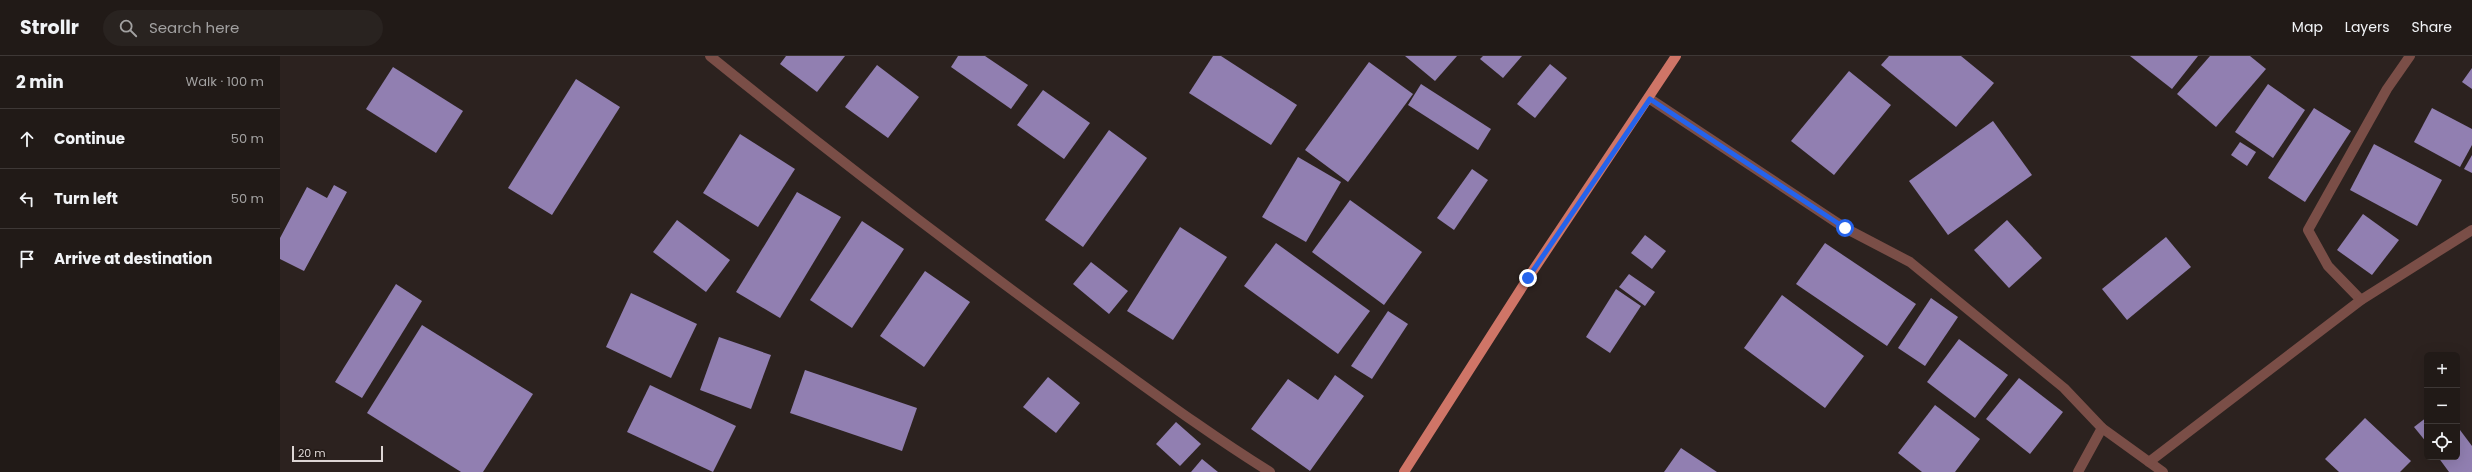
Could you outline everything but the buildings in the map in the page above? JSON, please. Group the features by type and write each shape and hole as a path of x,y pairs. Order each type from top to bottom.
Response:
{"main road":[{"path":"1404,472 1528,278 1650,99 1676,56"}],"street":[{"path":"710,56 822,146 1003,284 1223,443 1270,472"},
{"path":"2361,300 2328,266 2308,230 2387,89 2410,56"},
{"path":"1650,99 1845,228 1910,262 2064,388 2102,428 2163,472"},
{"path":"2148,462 2361,300 2472,230"},
{"path":"2078,472 2102,428"}],"route":[{"path":"1528,278 1650,99 1845,228"}]}
